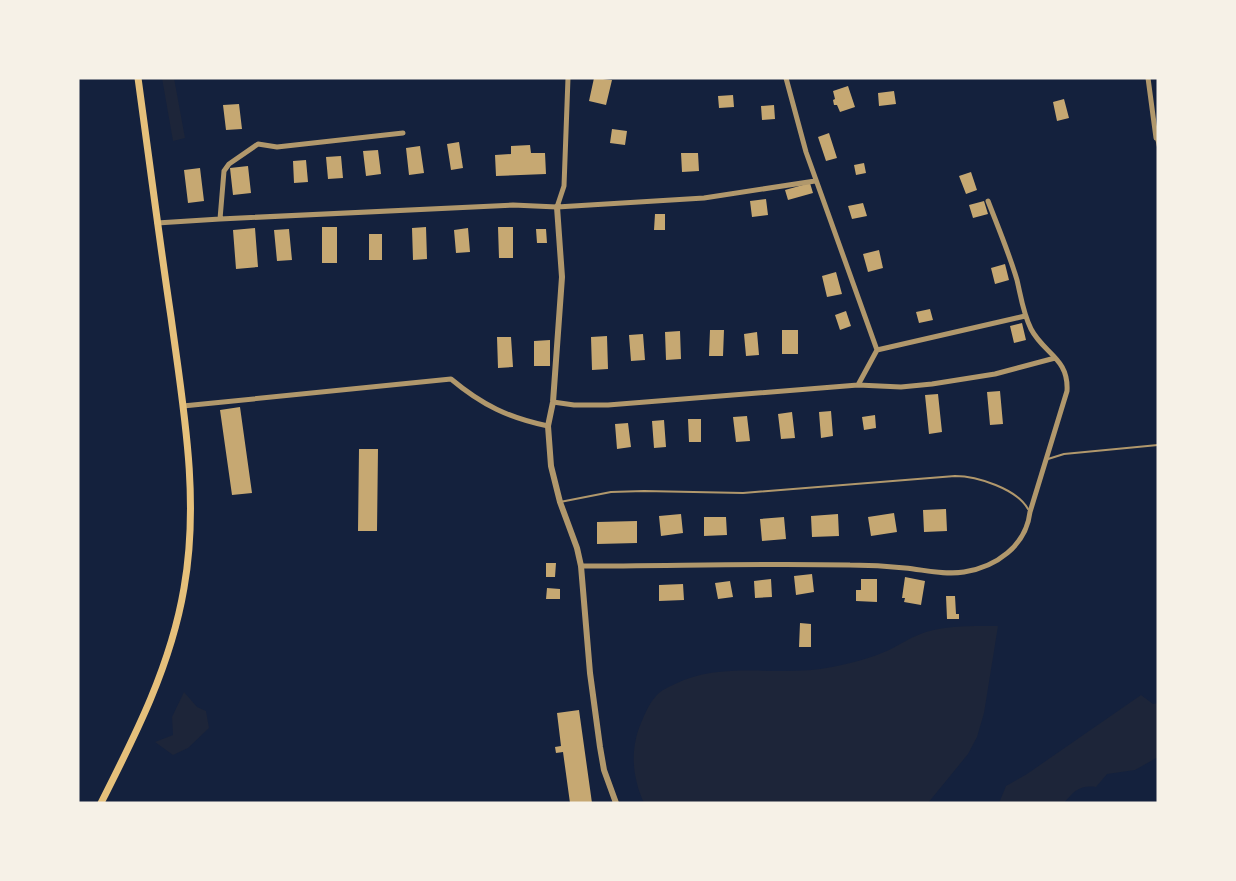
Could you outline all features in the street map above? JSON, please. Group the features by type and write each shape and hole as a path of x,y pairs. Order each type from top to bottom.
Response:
{"main road":[{"path":"100,803 128,748 166,663 184,588 191,520 188,450 183,406 138,78"}],"street":[{"path":"568,78 564,186 557,207 562,278 553,402 548,426 551,466 581,566 590,673 604,770 616,803"},
{"path":"786,78 815,182 877,350"},
{"path":"1148,78 1156,138"},
{"path":"220,219 224,171 229,164 258,144 277,147 403,133"},
{"path":"157,224 513,205 557,207 704,198 815,182"},
{"path":"581,566 851,565 950,573 965,572 994,562 1006,555 1024,534 1029,524 1030,512 1067,391 1068,378 1064,367 1033,332 1025,316 1009,256 988,201"},
{"path":"858,385 877,350 1025,316"},
{"path":"553,402 574,405 608,405 858,385 901,387 995,374 1055,358"},
{"path":"183,406 451,379 472,397 492,409 525,422 548,426"}],"lane":[{"path":"1156,138 1158,147"},
{"path":"1048,459 1064,454 1158,445"},
{"path":"560,502 611,492 743,493 969,476 987,481 1016,496 1025,503 1030,512"}],"shaded area":[{"path":"162,78 174,78 185,138 173,141"},
{"path":"962,626 998,626 984,713 977,737 968,754 928,803 644,803 637,785 634,766 636,737 651,703 658,694 675,684 713,673 813,670 832,667 876,655 926,632"},
{"path":"184,692 197,707 206,711 209,728 188,748 173,755 155,742 173,735 172,717"},
{"path":"1141,695 1153,704 1158,703 1158,757 1135,770 1107,774 1096,787 1078,790 1064,803 999,803 1006,786"}],"building":[{"path":"594,78 612,80 606,105 589,101"},
{"path":"848,86 855,107 840,112 837,105 834,105 833,91"},
{"path":"894,91 896,104 879,106 878,93"},
{"path":"733,95 734,107 719,108 718,96"},
{"path":"1064,99 1069,118 1057,121 1053,102"},
{"path":"239,104 242,129 226,130 223,105"},
{"path":"774,105 775,119 762,120 761,106"},
{"path":"612,129 627,131 625,145 610,143"},
{"path":"829,133 837,158 826,161 818,137"},
{"path":"459,142 463,168 451,170 447,144"},
{"path":"530,145 531,153 545,153 546,174 496,176 495,155 511,154 511,146"},
{"path":"420,146 424,173 409,175 406,148"},
{"path":"378,150 381,174 366,176 363,151"},
{"path":"681,153 698,153 699,171 682,172"},
{"path":"341,156 343,178 328,179 326,157"},
{"path":"306,160 308,182 294,183 293,161"},
{"path":"864,163 866,173 856,175 854,165"},
{"path":"248,166 251,193 233,195 230,168"},
{"path":"200,168 204,201 188,203 184,170"},
{"path":"971,172 977,190 966,194 959,176"},
{"path":"810,183 813,193 788,200 785,190"},
{"path":"766,199 768,215 752,217 750,201"},
{"path":"984,201 988,214 973,218 969,205"},
{"path":"863,203 867,216 852,219 848,206"},
{"path":"655,214 665,214 665,230 654,230"},
{"path":"322,227 337,227 337,263 322,263"},
{"path":"426,227 427,259 413,260 412,228"},
{"path":"498,227 513,227 513,258 499,258"},
{"path":"255,228 258,267 236,269 233,230"},
{"path":"468,228 470,252 456,253 454,230"},
{"path":"289,229 292,260 277,261 274,230"},
{"path":"536,229 546,229 547,243 537,243"},
{"path":"369,234 382,234 382,260 369,260"},
{"path":"879,250 883,268 868,272 863,254"},
{"path":"1005,264 1009,280 995,284 991,268"},
{"path":"836,272 842,294 827,297 822,276"},
{"path":"930,309 933,320 919,323 916,312"},
{"path":"846,311 851,326 840,330 835,315"},
{"path":"1022,323 1026,340 1014,343 1010,326"},
{"path":"710,330 724,330 723,356 709,356"},
{"path":"782,330 798,330 798,354 782,354"},
{"path":"680,331 681,359 666,360 665,332"},
{"path":"757,332 759,355 746,356 744,334"},
{"path":"643,334 645,360 631,361 629,335"},
{"path":"607,336 608,369 592,370 591,337"},
{"path":"497,337 511,337 513,367 498,368"},
{"path":"550,340 550,366 534,366 534,341"},
{"path":"1000,391 1003,424 990,425 987,392"},
{"path":"938,394 942,432 929,434 925,395"},
{"path":"240,407 252,493 232,495 220,410"},
{"path":"831,411 833,436 821,438 819,412"},
{"path":"792,412 795,438 781,439 778,414"},
{"path":"875,415 876,428 864,430 862,417"},
{"path":"747,416 750,441 736,442 733,417"},
{"path":"688,419 701,419 701,442 689,442"},
{"path":"664,420 666,447 654,448 652,421"},
{"path":"628,423 631,447 617,449 615,424"},
{"path":"359,449 378,449 377,531 358,531"},
{"path":"946,509 947,531 924,532 923,510"},
{"path":"894,513 897,532 871,536 868,517"},
{"path":"681,514 683,533 661,536 659,516"},
{"path":"838,514 839,536 812,537 811,516"},
{"path":"704,517 726,517 727,535 704,536"},
{"path":"784,517 786,539 762,541 760,519"},
{"path":"637,521 637,543 597,544 597,522"},
{"path":"546,563 556,563 555,577 546,577"},
{"path":"812,574 814,592 796,595 794,576"},
{"path":"905,577 925,581 921,605 904,602 905,598 902,598"},
{"path":"771,579 772,597 755,598 754,581"},
{"path":"861,579 877,579 877,602 856,601 856,590 861,590"},
{"path":"730,581 733,597 718,599 715,583"},
{"path":"683,584 684,600 659,601 659,585"},
{"path":"547,588 560,589 560,599 546,599"},
{"path":"946,596 955,596 956,614 959,614 959,619 947,619"},
{"path":"800,623 811,624 811,647 799,647"},
{"path":"579,710 592,803 570,803 563,752 556,753 555,747 561,746 557,713"}]}
